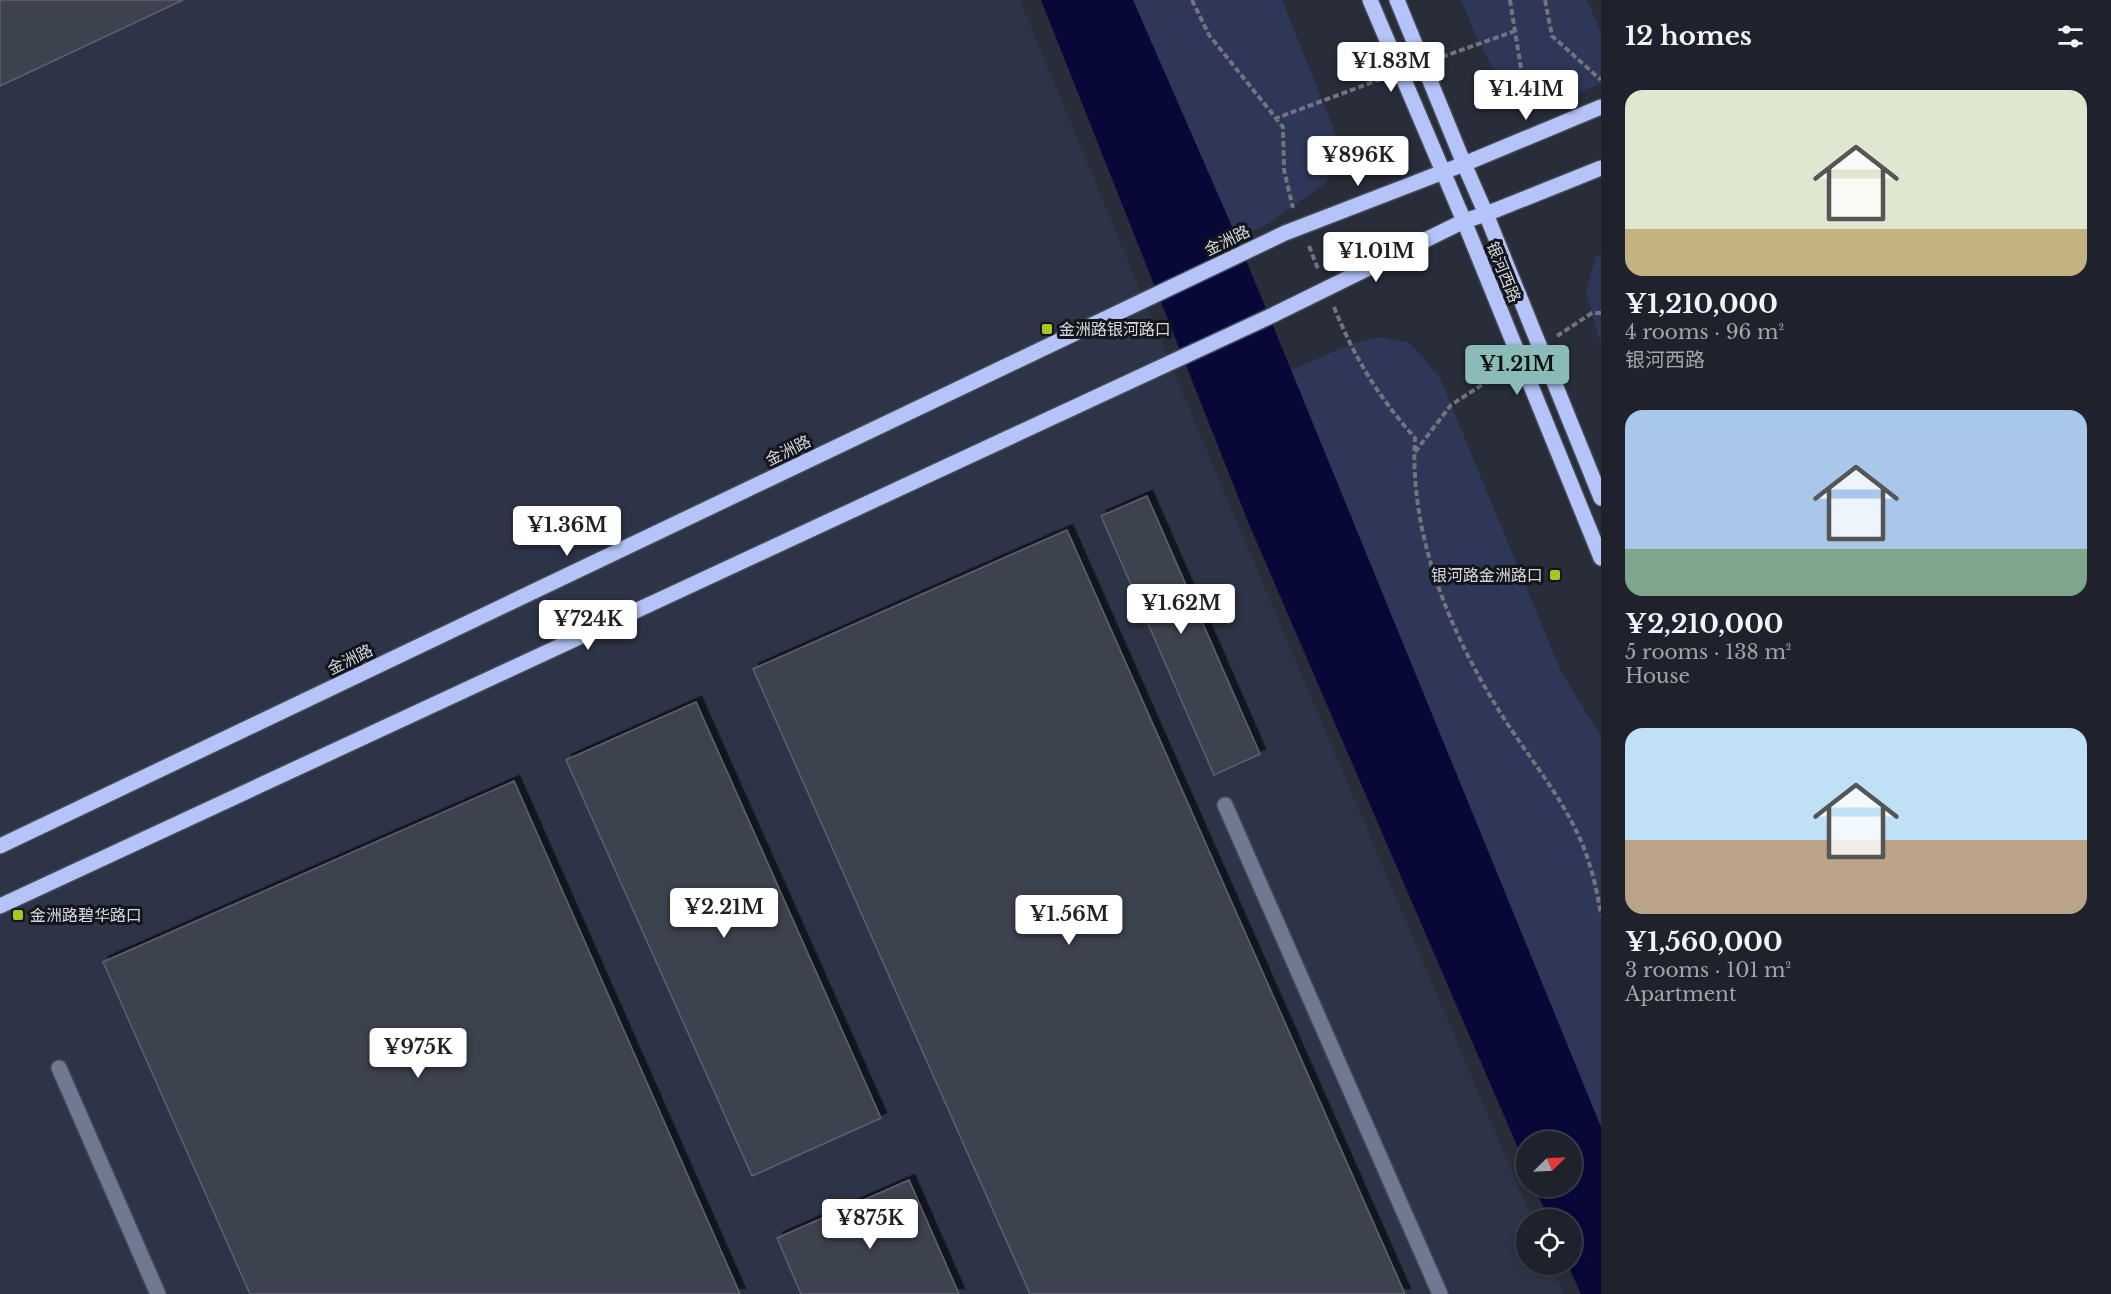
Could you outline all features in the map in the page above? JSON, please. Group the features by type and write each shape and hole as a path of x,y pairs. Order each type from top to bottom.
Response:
{"main road":[{"name":"银河西路","path":"1370,0 1464,221 1601,558"},
{"name":"银河西路","path":"1396,0 1601,498"},
{"name":"金洲路","path":"0,846 1285,232 1464,165 1601,108"},
{"path":"0,906 1273,315 1464,221 1601,168"}],"lane":[{"path":"1225,805 1440,1294"},
{"path":"58,1068 158,1294"}],"path":[{"path":"1192,0 1209,35 1283,128 1284,170 1297,219"},
{"path":"1510,0 1524,93"},
{"path":"1545,0 1552,36 1601,80"},
{"path":"1274,119 1322,101"},
{"path":"1306,240 1319,271"},
{"path":"1332,303 1349,345 1374,388 1414,438 1418,510 1432,567 1460,640 1498,709 1553,791 1581,841 1598,892 1601,915"}],"shaded area":[{"path":"0,0 1020,0 1195,423 1516,1181 1516,1197 1523,1197 1528,1209 1516,1209 1516,1275 1555,1275 1564,1294 0,1294"},
{"path":"1041,0 1133,0 1237,238 1601,1127 1601,1294 1581,1294 1572,1275 1582,1275 1582,1209 1544,1209 1539,1197 1582,1197 1582,1131 1516,1131 1516,1143 1249,524"},
{"path":"1133,0 1282,0 1343,152 1325,184 1268,224 1237,238"},
{"path":"1461,0 1587,0 1601,33 1601,83 1575,95 1537,96 1503,88"},
{"path":"1601,254 1601,345 1586,292 1596,257"},
{"path":"1380,337 1410,343 1440,378 1562,674 1601,736 1601,1127 1291,370 1349,345"}],"building":[{"path":"0,0 183,0 0,86"},
{"path":"1147,496 1260,754 1214,775 1101,516"},
{"path":"1067,530 1405,1294 1030,1294 753,669"},
{"path":"696,702 881,1118 752,1176 566,760"},
{"path":"514,781 740,1294 250,1294 103,962"},
{"path":"909,1180 959,1294 801,1294 777,1238"}],"place":[{"name":"金洲路银河路口","path":"1047,329"},
{"name":"银河路金洲路口","path":"1555,575"},
{"name":"金洲路碧华路口","path":"18,915"}]}
